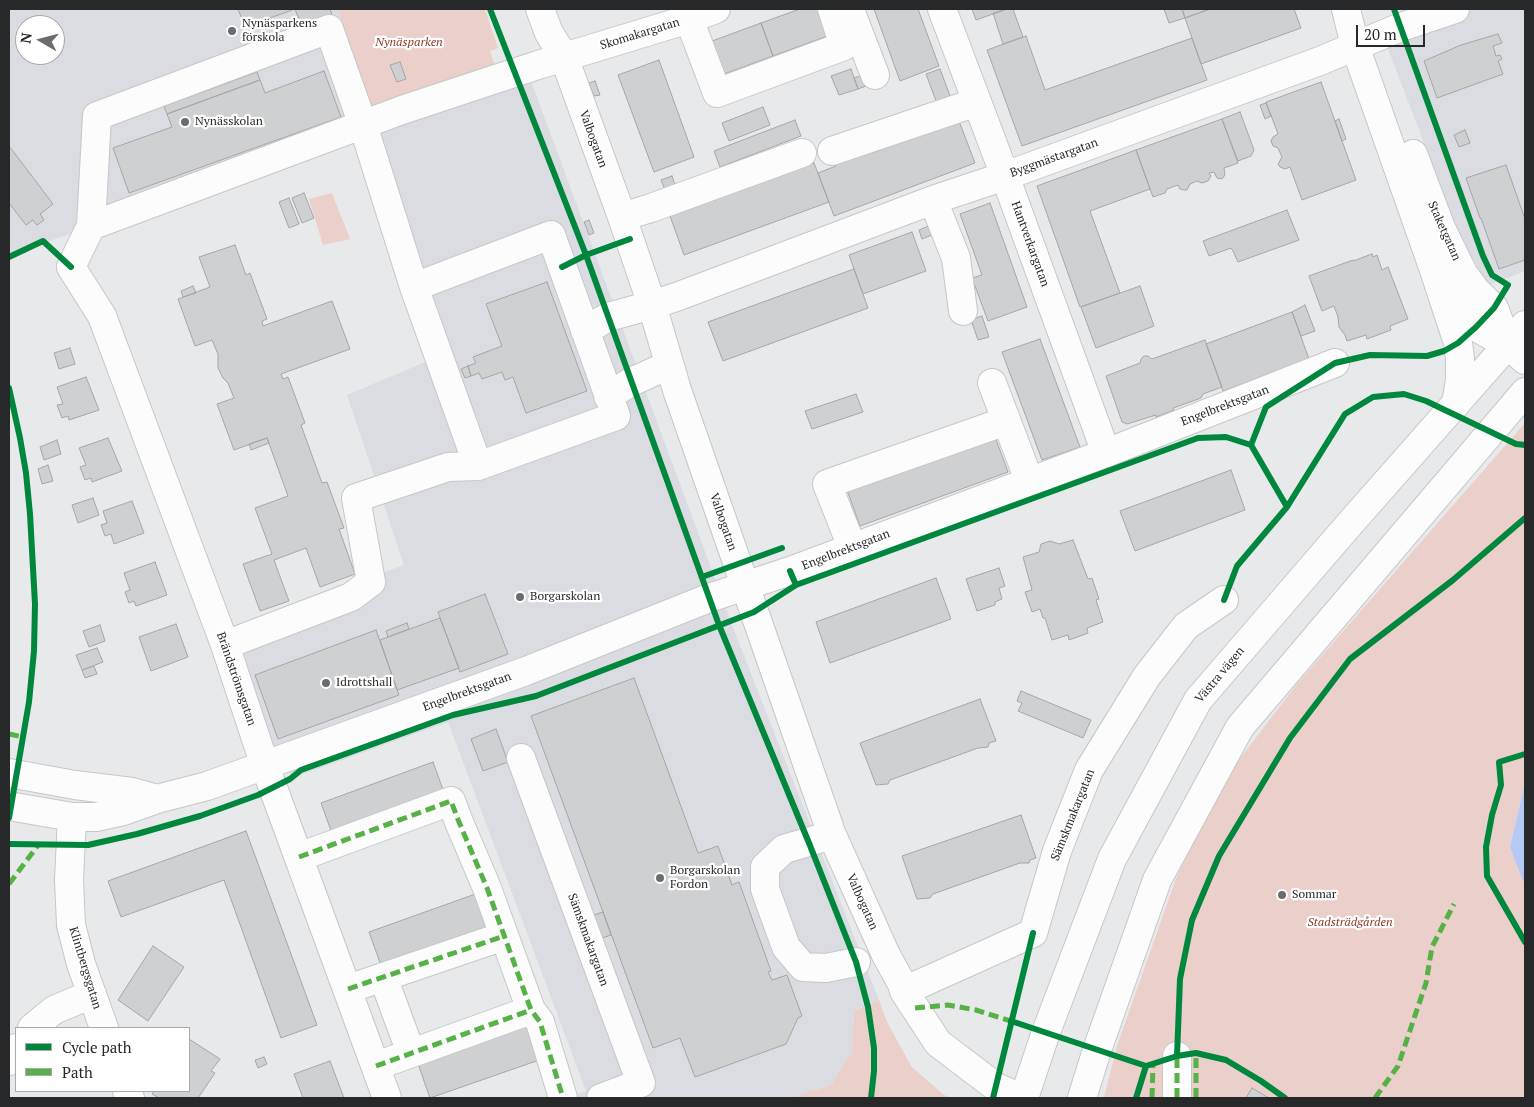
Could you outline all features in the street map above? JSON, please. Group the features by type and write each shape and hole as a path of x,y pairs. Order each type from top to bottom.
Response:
{"street":[{"name":"Valbogatan","path":"540,9 549,33 564,57 622,217 652,305 676,390 832,835 904,991 938,1043 996,1087 1021,1098"},
{"name":"Skomakargatan","path":"91,226 402,110 716,9"},
{"path":"689,19 717,92 844,46 832,9"},
{"path":"850,9 875,76"},
{"name":"Hantverkargatan","path":"942,9 1006,176 1106,453"},
{"name":"Staketgatan","path":"1346,9 1363,43 1441,228 1464,273 1477,292 1494,308 1519,343"},
{"name":"Staketgatan","path":"1356,9 1363,43 1458,343 1460,380 1456,404"},
{"name":"Byggmästargatan","path":"585,331 608,317 652,305 933,200 1006,176 1320,61 1401,27 1455,9"},
{"path":"91,226 97,116 329,29 363,124 414,287 478,466"},
{"path":"832,150 977,102"},
{"path":"622,217 802,153"},
{"path":"933,200 956,258 963,311"},
{"name":"Brändströmsgatan","path":"91,226 71,267 102,316 225,645 265,766 387,1098"},
{"path":"225,645 351,597 371,582 356,498 448,467 478,466 616,416 551,236 414,287"},
{"name":"Staketgatan","path":"1434,270 1466,318 1476,327 1519,343"},
{"name":"Västra vägen","path":"1024,1098 1046,1032 1112,859 1198,700 1456,404 1519,343"},
{"name":"Engelbrektsgatan","path":"9,806 72,817 96,817 207,786 526,671 710,598 790,571 1029,480 1106,453 1335,363"},
{"path":"608,396 631,382 669,365"},
{"path":"992,383 1029,480"},
{"path":"1082,1098 1157,880 1240,727 1525,392"},
{"path":"852,548 827,484 1006,421"},
{"name":"Sämskmakargatan","path":"904,991 1033,934 1057,851 1089,770 1147,676 1186,626 1224,600"},
{"name":"Sämskmakargatan","path":"522,758 641,1083 601,1098"},
{"path":"9,773 75,786 132,792 157,799"},
{"path":"299,857 451,801 487,888 531,1010 540,1022 563,1098"},
{"name":"Klintbergsgatan","path":"72,817 69,880 71,925 74,942 104,1027"},
{"path":"832,835 784,849 765,867 765,889 786,947 802,967 826,968 856,962"},
{"path":"348,989 504,936"},
{"path":"384,977 411,1053"},
{"path":"33,1027 54,1010 92,994"},
{"path":"376,1066 531,1010"},
{"path":"9,1061 15,1050"},
{"path":"1177,1056 1177,1098"}],"shaded area":[{"name":"Borgarskolan","path":"9,9 338,9 368,109 524,62 734,630 879,1000 854,1011 852,1052 831,1085 789,1098 567,1098 586,1091 448,722 303,774 294,780 274,751 231,630 404,565 347,395 430,360 355,135 9,255"},
{"path":"1453,9 1525,9 1525,271 1489,285 1461,240 1382,33"}],"green space":[{"name":"Nynäsparken","path":"338,9 485,9 498,48 490,51 496,69 368,109"},
{"path":"332,193 350,239 323,245 309,199"},
{"name":"Stadsträdgården","path":"1525,423 1525,783 1510,847 1525,883 1525,1098 1104,1098 1117,1046 1177,876 1229,773 1297,684"},
{"path":"879,1000 887,1022 911,1066 944,1095 953,1098 789,1098 831,1085 852,1052 854,1011"}],"water":[{"path":"1525,783 1525,883 1510,847"}],"building":[{"path":"238,9 295,9 245,27"},
{"path":"295,9 330,9 333,18 303,29"},
{"path":"800,9 820,9 830,35 773,56 761,23"},
{"path":"874,9 918,9 939,66 900,81"},
{"path":"972,9 1007,9 976,20"},
{"path":"1013,9 1023,37 1003,44 993,13"},
{"path":"1164,9 1182,9 1185,18 1169,23"},
{"path":"1182,9 1210,9 1185,18"},
{"path":"1210,9 1294,9 1301,28 1201,64 1185,18"},
{"path":"761,23 773,56 716,77 704,44"},
{"path":"1498,34 1502,43 1493,46 1496,56 1500,55 1502,59 1498,61 1503,74 1437,98 1424,61 1461,45"},
{"path":"1026,36 1045,90 1192,38 1207,80 1022,146 987,50"},
{"path":"659,60 694,157 654,172 618,75"},
{"path":"400,62 406,79 397,82 390,65"},
{"path":"851,69 858,89 839,95 831,76"},
{"path":"940,69 953,104 939,109 926,74"},
{"path":"324,71 341,117 129,193 113,148 172,127 167,114 260,80 265,93"},
{"path":"257,72 260,80 167,114 164,106"},
{"path":"867,74 871,84 858,89 854,78"},
{"path":"595,81 600,95 594,96 589,83"},
{"path":"1321,82 1356,180 1302,200 1290,167 1285,169 1278,164 1282,157 1278,148 1273,146 1271,141 1278,134 1266,102"},
{"path":"1266,103 1271,116 1265,119 1260,105"},
{"path":"763,107 770,125 729,141 722,123"},
{"path":"1240,112 1254,150 1251,156 1238,161 1222,119"},
{"path":"1222,119 1238,163 1224,168 1225,175 1222,179 1217,178 1214,172 1209,173 1211,176 1208,181 1202,183 1197,181 1190,184 1187,190 1180,189 1178,185 1167,189 1165,193 1153,197 1136,150"},
{"path":"1339,119 1346,139 1342,141 1335,121"},
{"path":"795,120 801,136 720,167 714,151"},
{"path":"959,121 975,163 834,216 818,173 836,166 835,163 870,150 872,153"},
{"path":"1465,130 1470,143 1459,147 1454,135"},
{"path":"9,146 53,204 40,214 44,220 37,225 33,220 26,225 9,203"},
{"path":"1136,150 1150,189 1090,211 1120,293 1080,307 1037,186"},
{"path":"814,163 829,202 684,255 670,216"},
{"path":"1506,165 1525,219 1525,260 1499,269 1466,178"},
{"path":"672,176 677,191 667,195 661,180"},
{"path":"304,193 314,218 302,223 292,198"},
{"path":"289,198 299,224 289,228 279,202"},
{"path":"990,203 1027,307 988,321 972,278 982,275 960,214"},
{"path":"1287,210 1299,240 1238,262 1231,248 1209,256 1203,241"},
{"path":"589,220 594,233 589,235 584,222"},
{"path":"938,222 942,231 922,239 919,230"},
{"path":"912,232 926,271 863,294 849,255"},
{"path":"235,245 246,275 250,273 267,319 262,321 263,326 332,301 350,349 281,374 283,379 288,377 305,423 301,425 322,483 327,482 344,528 339,529 355,574 320,587 306,548 274,560 289,601 260,611 243,564 272,554 255,508 288,496 267,438 234,450 217,404 234,398 228,383 218,368 218,354 212,340 195,346 178,299 210,287 199,257"},
{"path":"1372,254 1373,257 1377,255 1382,270 1388,267 1408,319 1390,326 1391,330 1367,339 1366,335 1347,341 1339,327 1334,306 1322,311 1309,276"},
{"path":"854,269 868,308 723,361 708,322"},
{"path":"547,282 587,391 526,413 513,377 505,380 502,372 482,379 479,373 471,376 468,366 476,363 473,357 502,346 486,304"},
{"path":"193,286 196,293 183,297 181,291"},
{"path":"1140,286 1154,326 1096,348 1081,307"},
{"path":"1305,305 1315,331 1301,336 1292,312"},
{"path":"1292,312 1309,359 1223,391 1206,344"},
{"path":"982,316 989,337 978,340 971,320"},
{"path":"1040,339 1080,447 1042,460 1002,352"},
{"path":"1205,340 1222,387 1156,417 1156,415 1127,424 1122,422 1106,376 1140,363 1144,356 1152,359"},
{"path":"70,348 75,364 59,369 54,353"},
{"path":"468,366 471,376 465,378 461,369"},
{"path":"86,377 99,410 69,420 68,416 62,418 57,405 63,404 57,387"},
{"path":"856,394 863,412 812,429 805,411"},
{"path":"994,434 1008,472 860,526 847,490"},
{"path":"108,438 122,471 92,482 91,478 85,480 80,467 86,465 79,448"},
{"path":"267,438 269,443 251,450 249,444"},
{"path":"57,440 61,454 44,460 40,447"},
{"path":"48,465 53,481 42,484 38,469"},
{"path":"1231,470 1245,510 1135,551 1120,511"},
{"path":"93,498 99,515 78,523 72,505"},
{"path":"132,501 144,533 114,544 111,534 105,536 101,525 107,523 103,511"},
{"path":"1073,540 1088,579 1092,578 1099,599 1096,600 1103,622 1087,628 1088,633 1069,640 1068,635 1052,640 1040,609 1032,612 1025,592 1032,590 1023,557 1039,552 1041,544 1050,541 1059,544"},
{"path":"155,562 167,595 136,606 134,601 129,603 125,592 130,590 124,573"},
{"path":"999,568 1005,586 999,588 1002,599 995,602 995,605 977,611 966,579"},
{"path":"936,578 951,619 830,663 816,622"},
{"path":"485,594 508,654 460,672 438,612"},
{"path":"440,618 459,668 397,690 380,640"},
{"path":"407,623 409,629 388,637 386,631"},
{"path":"176,624 188,657 151,671 139,637"},
{"path":"100,625 105,641 89,647 83,631"},
{"name":"Idrottshall","path":"376,630 399,695 278,739 255,675"},
{"path":"97,648 103,662 82,670 76,655"},
{"path":"94,666 97,674 85,678 82,670"},
{"name":"Borgarskolan Fordon","path":"634,678 698,853 718,846 732,885 739,882 771,971 768,972 772,980 787,975 802,1016 798,1018 786,1044 695,1077 680,1038 653,1048 531,716"},
{"path":"1021,691 1091,720 1083,738 1018,711 1022,703 1017,701"},
{"path":"980,699 996,741 989,743 988,747 978,748 890,780 888,784 876,785 860,743"},
{"path":"496,729 508,762 483,771 471,739"},
{"path":"433,762 446,798 334,839 321,803"},
{"path":"1021,815 1036,858 1030,860 1029,863 1020,863 933,894 930,898 917,899 902,856"},
{"path":"246,831 317,1025 281,1038 224,880 121,917 108,881"},
{"path":"481,892 494,927 382,968 369,932"},
{"path":"603,912 611,935 599,939 591,916"},
{"path":"153,946 184,967 148,1021 118,1000"},
{"path":"529,1021 542,1059 430,1098 417,1061"},
{"path":"190,1040 220,1059 211,1071 215,1073 198,1098 159,1098 152,1094 153,1092 190,1092"},
{"path":"264,1057 267,1064 258,1068 255,1060"},
{"path":"330,1061 344,1098 303,1098 294,1074"},
{"path":"1252,1088 1269,1098 1246,1098"}],"marked path":[{"path":"9,734 23,737"},
{"path":"299,857 451,801 487,888 531,1010 540,1022 563,1098"},
{"path":"9,884 39,844"},
{"path":"1375,1098 1398,1066 1426,983 1432,947 1454,904"},
{"path":"348,989 504,936"},
{"path":"915,1008 948,1005 976,1010 1014,1022"},
{"path":"376,1066 531,1010"},
{"path":"1177,1053 1177,1098"},
{"path":"1196,1053 1196,1098"},
{"path":"1152,1098 1153,1064"}],"cycle path":[{"path":"490,9 586,255 719,625 856,962 868,1007 874,1048 871,1098"},
{"path":"1394,9 1483,256 1492,275 1508,285 1494,308 1476,327 1458,343 1444,351 1427,356 1370,355 1335,363 1266,407 1251,445 1287,507 1345,414 1373,397 1404,394 1426,401 1516,444 1525,445"},
{"path":"562,267 586,255 630,239"},
{"path":"9,257 43,241 71,267"},
{"path":"9,388 26,473 35,604 34,651 29,702 9,818"},
{"path":"790,571 796,585 1198,438 1226,437 1251,445"},
{"path":"1224,600 1237,566 1287,507"},
{"path":"1177,1056 1180,979 1192,920 1219,856 1290,738 1350,659 1453,580 1525,518"},
{"path":"702,577 782,548"},
{"path":"9,844 88,845 137,834 200,816 258,795 290,779 301,770 453,715 536,696 754,612 796,585"},
{"path":"1525,754 1499,762 1501,785 1492,815 1486,847 1487,876 1525,942"},
{"path":"993,1098 1033,933"},
{"path":"1011,1021 1146,1066"},
{"path":"1136,1098 1146,1066 1177,1056 1196,1053 1226,1060 1285,1098"}],"place":[{"name":"Nynäsparkens förskola","path":"232,31"},
{"name":"Nynässkolan","path":"185,122"},
{"name":"Borgarskolan","path":"520,597"},
{"name":"Idrottshall","path":"326,683"},
{"name":"Borgarskolan Fordon","path":"660,878"},
{"name":"Sommar","path":"1282,895"}]}
